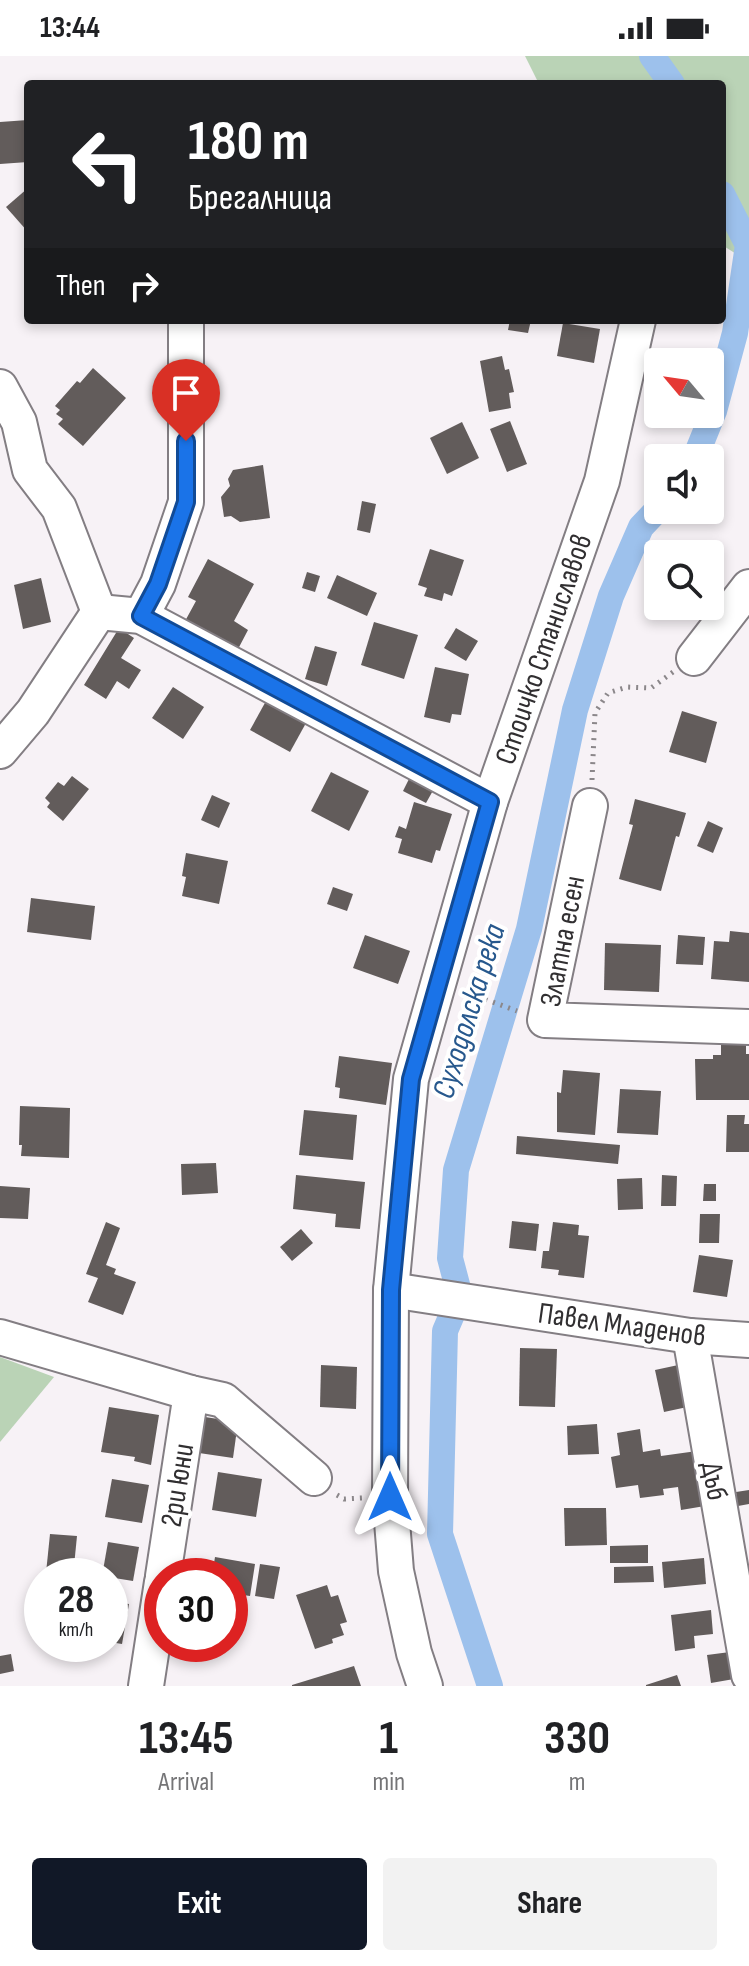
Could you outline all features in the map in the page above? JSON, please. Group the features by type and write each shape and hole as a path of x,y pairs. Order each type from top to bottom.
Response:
{"street":[{"path":"141,616 158,584 186,502 186,324"},
{"name":"Стоичко Станиславов","path":"425,1686 414,1653 396,1571 390,1497 391,1290 411,1079 490,802 602,481 637,324"},
{"path":"0,387 19,422 30,470 59,508 99,612"},
{"path":"694,658 749,587"},
{"path":"99,612 141,616 490,802"},
{"path":"0,751 33,712 99,612"},
{"name":"Златна есен","path":"590,806 545,1020 749,1027"},
{"name":"Павел Младенов","path":"391,1290 690,1336 749,1340"},
{"name":"Дъб","path":"690,1336 749,1675"},
{"path":"0,1337 223,1400 314,1478"},
{"name":"2ри юни","path":"166,1558 191,1393"},
{"path":"146,1686 150,1662"}],"path":[{"path":"590,806 595,713 608,693 627,687 651,688 694,658"},
{"path":"478,998 522,1012"},
{"path":"314,1478 331,1493 344,1499 390,1497"}],"green space":[{"path":"525,56 749,56 749,262 726,248 726,80 537,80"},
{"path":"0,1357 54,1377 0,1442"}],"building":[{"path":"24,120 24,162 0,164 0,122"},
{"path":"24,191 24,227 6,207"},
{"path":"509,324 530,324 528,333 508,330"},
{"path":"563,324 600,329 594,363 557,356"},
{"path":"502,356 505,370 509,369 514,392 509,393 511,408 489,412 480,361"},
{"path":"93,368 126,398 83,446 58,424 63,419 56,414 60,410 55,406"},
{"path":"510,421 527,464 507,472 490,429"},
{"path":"462,422 479,458 447,474 430,438"},
{"path":"263,465 270,518 240,522 231,516 224,517 221,497 230,486 228,479 233,470"},
{"path":"362,501 376,504 370,533 357,530"},
{"path":"430,549 464,560 452,596 444,593 442,601 424,596 427,588 418,585"},
{"path":"208,559 254,584 234,621 248,630 237,651 184,623 196,601 188,597"},
{"path":"307,572 320,576 315,592 302,588"},
{"path":"337,575 377,593 367,616 327,598"},
{"path":"41,578 51,622 23,629 14,585"},
{"path":"374,622 418,635 404,679 361,665"},
{"path":"119,628 134,638 121,658 141,670 129,689 117,681 106,699 84,685"},
{"path":"456,628 478,641 466,661 444,648"},
{"path":"315,646 337,652 327,686 305,679"},
{"path":"435,667 469,674 461,715 452,714 450,723 424,717"},
{"path":"173,687 204,707 183,739 152,718"},
{"path":"266,701 306,723 290,752 250,730"},
{"path":"682,711 717,722 706,763 669,752"},
{"path":"331,772 369,791 349,831 311,811"},
{"path":"411,775 435,787 426,803 403,791"},
{"path":"72,776 89,789 63,821 47,807 50,803 45,798 58,782 64,786"},
{"path":"212,795 230,803 219,828 201,820"},
{"path":"635,799 686,813 679,837 676,836 661,891 619,879 633,825 629,824"},
{"path":"414,802 452,814 440,851 436,850 432,863 398,853 402,839 395,837 399,826 406,829"},
{"path":"708,821 723,828 713,853 697,846"},
{"path":"186,853 228,861 219,904 182,896"},
{"path":"333,887 353,894 347,911 327,904"},
{"path":"31,898 95,906 91,940 27,932"},
{"path":"730,931 749,933 749,982 711,979 714,941 729,942"},
{"path":"365,935 410,951 398,984 353,968"},
{"path":"678,935 705,937 703,965 676,964"},
{"path":"605,943 661,945 659,992 604,990"},
{"path":"746,1038 749,1100 696,1100 695,1059 713,1059 713,1055 721,1055 721,1039"},
{"path":"339,1056 392,1063 386,1105 339,1098 340,1088 335,1087"},
{"path":"563,1070 600,1073 595,1135 557,1132 557,1092 561,1093"},
{"path":"620,1089 661,1091 658,1135 617,1133"},
{"path":"20,1106 70,1108 69,1158 21,1156"},
{"path":"304,1110 357,1115 353,1160 299,1155"},
{"path":"727,1115 745,1115 744,1124 749,1124 749,1152 726,1152"},
{"path":"517,1136 620,1145 618,1164 516,1154"},
{"path":"216,1163 218,1193 182,1195 181,1164"},
{"path":"296,1175 365,1182 360,1229 335,1227 336,1214 293,1209"},
{"path":"662,1175 677,1176 676,1206 661,1206"},
{"path":"642,1178 643,1209 618,1210 617,1179"},
{"path":"704,1184 716,1184 716,1201 703,1201"},
{"path":"0,1186 30,1188 28,1219 0,1218"},
{"path":"700,1214 720,1214 719,1243 699,1243"},
{"path":"512,1221 539,1224 536,1251 509,1248"},
{"path":"106,1222 120,1228 106,1265 116,1269 114,1274 136,1282 123,1315 88,1302 98,1278 86,1274"},
{"path":"553,1222 579,1225 578,1235 589,1236 584,1278 558,1275 559,1270 541,1268 543,1251 549,1251"},
{"path":"301,1229 313,1243 292,1261 280,1247"},
{"path":"699,1255 733,1260 727,1297 693,1292"},
{"path":"520,1348 557,1349 555,1407 519,1406"},
{"path":"683,1364 692,1406 664,1412 655,1370"},
{"path":"321,1365 357,1367 356,1409 320,1407"},
{"path":"109,1407 159,1415 151,1465 134,1461 135,1457 101,1452"},
{"path":"205,1417 238,1422 233,1458 199,1453"},
{"path":"597,1424 599,1454 568,1455 567,1426"},
{"path":"640,1429 643,1452 660,1449 661,1456 697,1451 705,1506 681,1510 678,1487 663,1489 664,1495 640,1498 638,1485 616,1488 611,1457 620,1455 617,1433"},
{"path":"218,1472 262,1479 256,1517 212,1510"},
{"path":"112,1479 149,1485 142,1523 105,1517"},
{"path":"749,1490 749,1504 738,1506 736,1492"},
{"path":"564,1508 606,1508 607,1545 565,1546"},
{"path":"50,1534 77,1536 75,1558 48,1558"},
{"path":"108,1542 139,1547 133,1581 128,1580 128,1558 105,1558"},
{"path":"648,1545 648,1563 610,1563 610,1546"},
{"path":"704,1558 706,1584 664,1588 662,1562"},
{"path":"248,1563 255,1564 248,1596"},
{"path":"260,1564 280,1567 274,1599 255,1596"},
{"path":"653,1566 654,1582 614,1583 614,1567"},
{"path":"327,1585 331,1597 338,1595 347,1622 340,1624 344,1635 332,1639 333,1643 315,1649 296,1595"},
{"path":"711,1610 713,1634 694,1636 695,1648 675,1651 671,1615"},
{"path":"730,1652 734,1679 711,1683 707,1655"},
{"path":"11,1654 14,1671 0,1674 0,1656"},
{"path":"354,1666 361,1686 292,1686 292,1685"},
{"path":"677,1675 681,1686 646,1686 646,1685"}],"waterway":[{"name":"Суходолска река","path":"652,56 669,80"},
{"name":"Суходолска река","path":"701,444 714,411 735,333 748,245 726,202"},
{"name":"Суходолска река","path":"490,1686 440,1534 445,1331 460,1296 450,1258 456,1170 529,929 575,710 611,596 644,524"}],"route":[{"path":"186,441 186,502 158,584 141,616 490,802 411,1079 391,1290 390,1497"}]}
